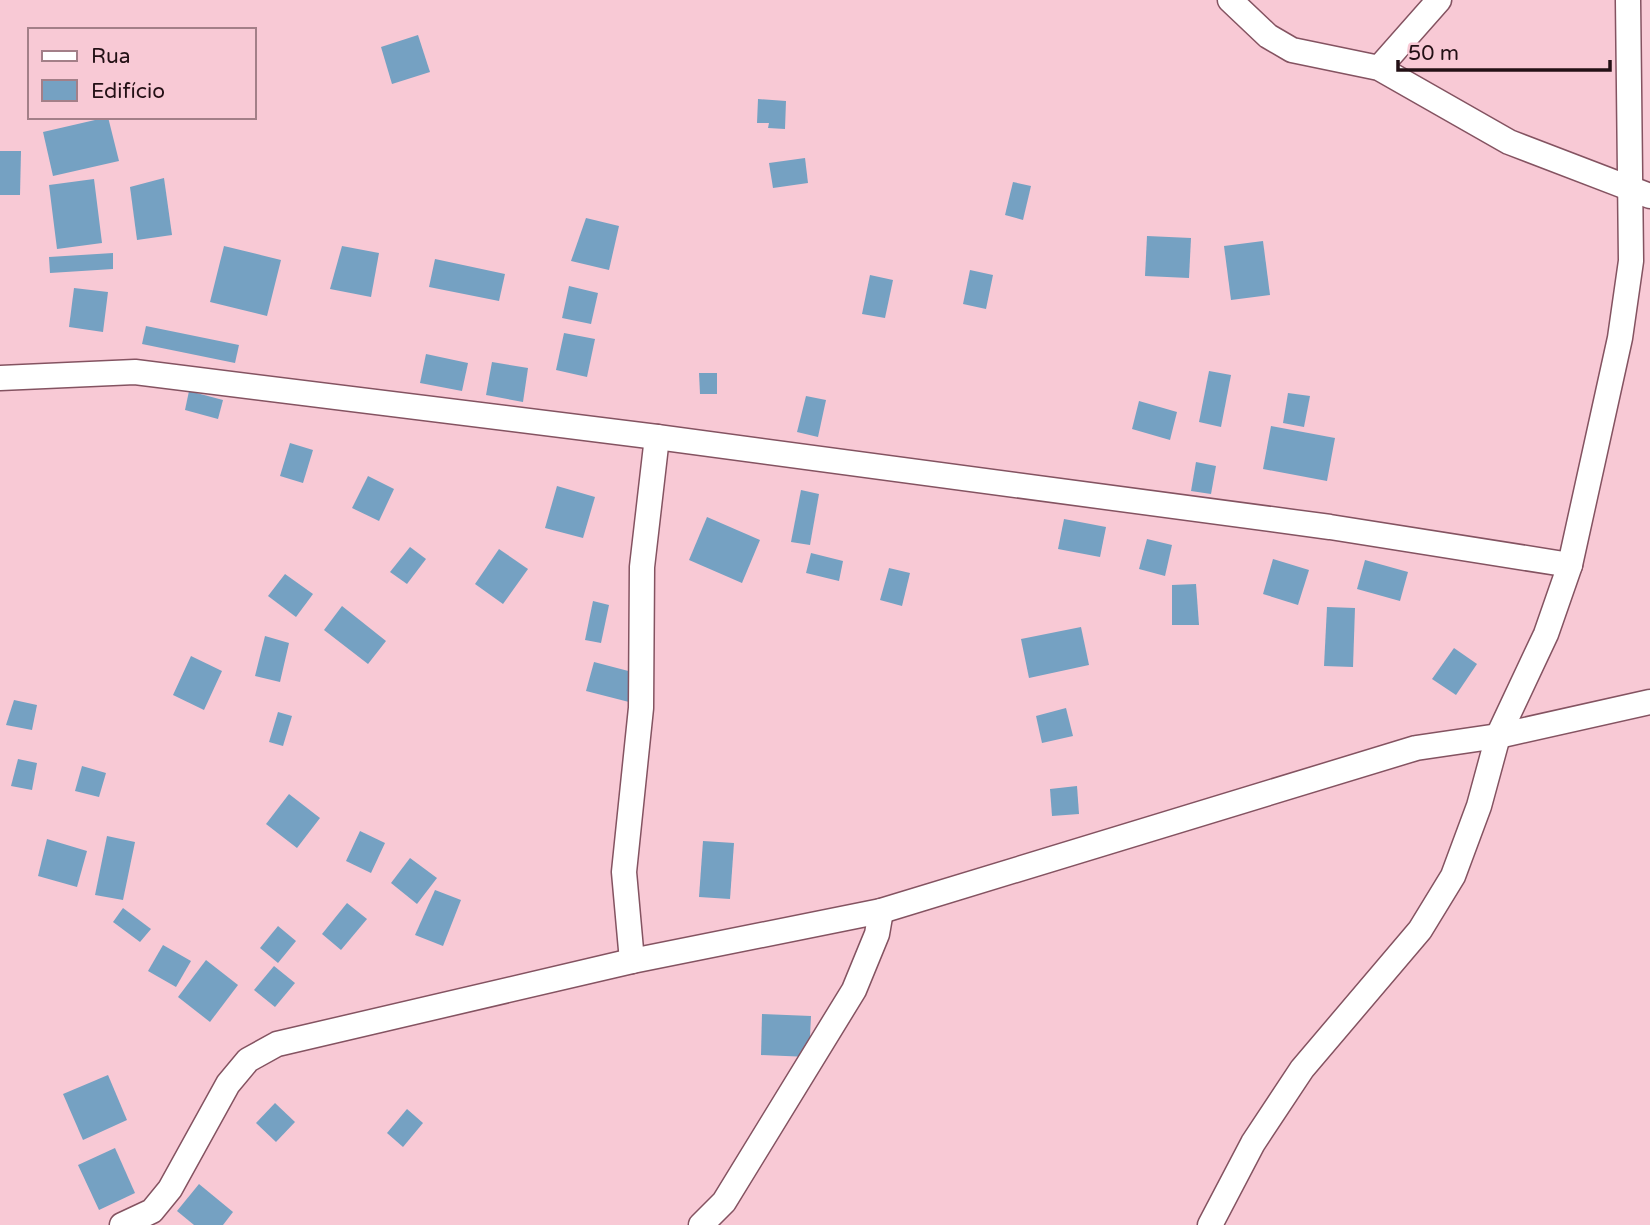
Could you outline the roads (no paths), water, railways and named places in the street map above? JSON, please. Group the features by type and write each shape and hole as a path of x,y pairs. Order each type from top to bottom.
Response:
{"street":[{"path":"1230,0 1268,36 1292,50 1379,68 1509,142 1640,192"},
{"path":"1379,68 1439,0"},
{"path":"1210,1225 1253,1143 1302,1069 1420,930 1453,876 1479,806 1498,736 1546,634 1570,565 1620,338 1640,192 1628,0"},
{"path":"0,378 135,372 657,437 1330,527 1570,565"},
{"path":"632,961 624,873 641,708 642,567 657,437"},
{"path":"122,1225 152,1211 170,1189 228,1084 248,1060 278,1044 632,961 881,911 1416,748 1498,736 1650,702"},
{"path":"701,1225 723,1202 854,990 877,934 881,911"}]}
